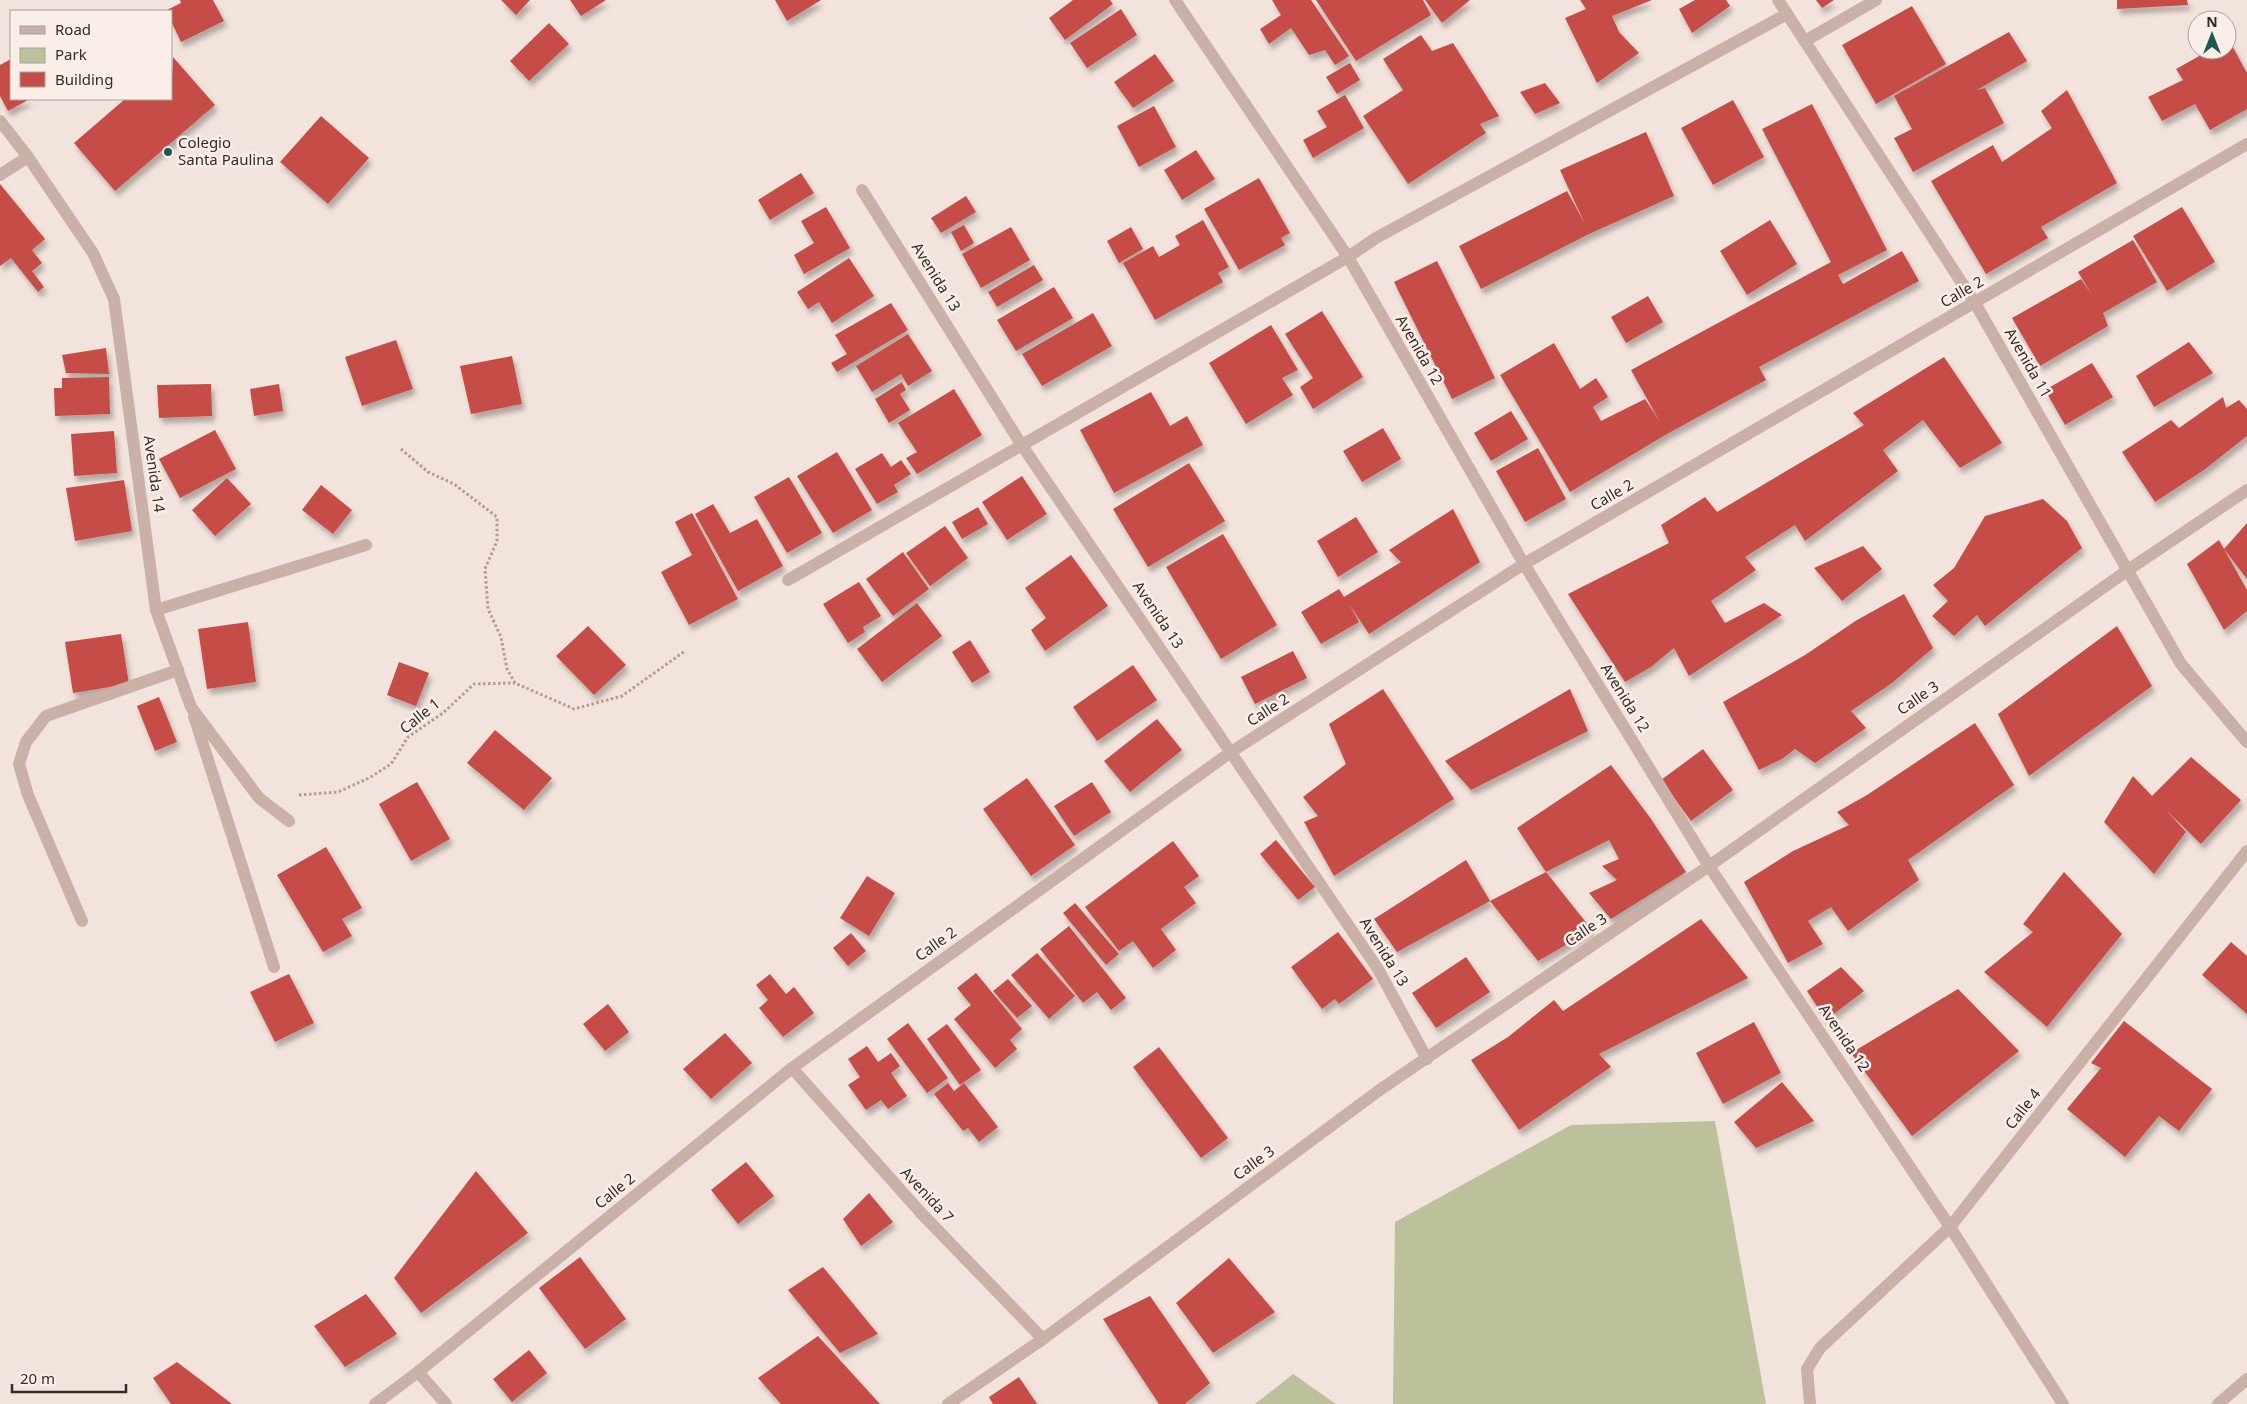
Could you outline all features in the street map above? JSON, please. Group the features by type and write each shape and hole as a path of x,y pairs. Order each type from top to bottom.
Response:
{"street":[{"name":"Avenida 12","path":"1174,0 1348,257 1524,564 1709,866 1950,1227 2063,1404"},
{"name":"Avenida 11","path":"1778,0 1975,303 2181,664 2247,742"},
{"path":"1805,41 1876,0"},
{"path":"788,580 1348,257 1376,238 1787,14"},
{"name":"Avenida 14","path":"0,121 28,157 93,253 114,300 156,610 191,707 259,798 289,821"},
{"name":"Calle 2","path":"375,1404 418,1372 792,1068 1232,752 1524,564 2247,144"},
{"path":"0,175 28,157"},
{"name":"Avenida 13","path":"862,190 1021,444 1378,969 1427,1059"},
{"name":"Calle 3","path":"948,1404 1043,1339 1381,1089 1709,866 2128,570 2247,490"},
{"path":"156,610 366,545"},
{"path":"82,921 28,795 19,764 26,742 46,716 178,670"},
{"path":"191,707 274,967"},
{"name":"Calle 4","path":"1810,1404 1807,1369 1820,1348 1950,1227 2247,851"},
{"name":"Avenida 7","path":"792,1068 922,1214 1043,1339"},
{"path":"418,1372 446,1404"},
{"path":"2218,1404 2247,1379"}],"path":[{"path":"401,448 428,472 454,484 497,517 497,541 485,569 488,609 501,638 507,669 515,683 574,710 622,696 685,651"},
{"name":"Calle 1","path":"259,798 338,792 368,778 391,764 408,737 443,713 474,684 515,683"}],"green space":[{"path":"1715,1121 1766,1404 1393,1404 1395,1222 1571,1125"},
{"path":"1293,1374 1336,1404 1255,1404"}],"building":[{"path":"180,0 213,0 224,21 181,42 172,23 172,10 167,10 181,3"},
{"path":"501,0 530,0 516,15"},
{"path":"570,0 606,0 581,16"},
{"path":"775,0 821,0 787,21"},
{"path":"1073,0 1110,0 1113,4 1065,40 1049,18"},
{"path":"1272,0 1311,0 1349,56 1335,65 1325,50 1309,55 1291,28 1269,44 1260,29 1281,15"},
{"path":"1316,0 1423,0 1431,15 1356,61"},
{"path":"1425,0 1470,0 1442,23"},
{"path":"1580,0 1652,0 1612,16 1619,32 1639,53 1597,83 1565,18 1586,9"},
{"path":"1695,0 1726,0 1730,6 1692,33 1679,9"},
{"path":"1816,0 1834,0 1822,8"},
{"path":"2117,0 2187,0 2188,5 2117,9"},
{"path":"1912,6 1946,64 1876,104 1842,45"},
{"path":"1121,9 1137,35 1087,68 1070,43"},
{"path":"549,23 569,44 529,81 510,61"},
{"path":"2009,32 2027,61 1977,90 1985,88 2004,123 1913,172 1894,138 1912,129 1894,96"},
{"path":"1421,35 1432,51 1453,43 1499,116 1480,124 1486,133 1408,184 1363,116 1403,90 1383,59"},
{"path":"1155,54 1174,81 1133,108 1114,82"},
{"path":"2237,55 2247,73 2247,109 2210,130 2195,104 2162,121 2148,97 2183,80 2176,69 2192,60 2237,60"},
{"path":"173,57 215,105 115,191 74,143 124,100 172,100"},
{"path":"10,60 10,100 28,100 8,111 0,96 0,65"},
{"path":"1350,63 1360,80 1337,94 1326,77"},
{"path":"1545,83 1560,103 1535,114 1520,92"},
{"path":"2067,90 2117,183 2041,227 2048,238 1986,274 1931,181 1993,145 2002,162 2052,128 2041,111"},
{"path":"1345,95 1364,128 1313,158 1303,140 1327,127 1317,111"},
{"path":"1733,100 1764,157 1713,185 1681,128"},
{"path":"1812,104 1887,250 1838,275 1843,284 1902,251 1919,281 1759,367 1766,380 1667,434 1570,492 1500,375 1554,343 1580,389 1596,378 1608,397 1593,407 1601,421 1645,399 1660,422 1631,370 1831,262 1762,129"},
{"path":"1154,106 1176,147 1139,167 1117,126"},
{"path":"321,116 369,158 328,204 280,162"},
{"path":"1646,132 1674,196 1589,234 1481,289 1459,246 1567,191 1585,224 1560,170"},
{"path":"1196,150 1215,179 1182,200 1164,170"},
{"path":"801,173 814,193 770,220 758,200"},
{"path":"1259,178 1290,233 1281,238 1285,245 1239,270 1204,209"},
{"path":"0,184 45,239 32,250 42,263 32,271 44,287 38,292 11,258 0,266"},
{"path":"966,196 976,212 941,233 931,218"},
{"path":"826,207 850,248 804,274 794,255 814,243 801,221"},
{"path":"2182,207 2215,262 2167,291 2133,236"},
{"path":"1203,220 1229,267 1218,273 1223,282 1155,320 1123,263 1153,246 1159,257 1180,245 1175,236"},
{"path":"1770,220 1797,264 1747,295 1720,251"},
{"path":"964,225 974,243 961,251 951,232"},
{"path":"1011,227 1030,260 981,288 962,254"},
{"path":"1131,227 1143,249 1119,263 1107,241"},
{"path":"2133,240 2157,282 2103,313 2108,326 2040,366 2012,318 2081,279 2092,295 2078,272"},
{"path":"849,258 874,296 832,323 819,302 808,309 797,292"},
{"path":"1437,261 1495,378 1452,399 1394,282"},
{"path":"1034,265 1043,280 997,307 988,292"},
{"path":"1054,287 1073,318 1016,351 997,320"},
{"path":"1648,296 1663,322 1626,343 1611,317"},
{"path":"891,303 908,330 837,372 831,363 847,354 835,335"},
{"path":"1322,311 1363,377 1313,409 1300,387 1313,378 1285,334"},
{"path":"1093,313 1112,346 1042,386 1022,354"},
{"path":"1271,325 1298,370 1282,378 1293,395 1246,424 1209,363"},
{"path":"908,334 932,371 908,386 901,374 872,392 856,366"},
{"path":"396,340 413,389 362,406 345,357"},
{"path":"2189,342 2213,373 2154,407 2136,376"},
{"path":"106,348 109,374 66,373 62,355"},
{"path":"512,356 522,404 471,414 460,366"},
{"path":"1944,357 2002,443 1960,468 1923,420 1883,450 1898,471 1805,541 1795,525 1745,557 1756,570 1711,601 1725,623 1764,603 1782,615 1689,676 1674,648 1651,667 1625,682 1568,594 1669,543 1661,525 1705,497 1717,512 1864,425 1853,413"},
{"path":"2092,363 2113,397 2065,425 2045,390"},
{"path":"109,377 110,414 55,416 54,388 62,388 62,378"},
{"path":"902,382 906,390 900,394 910,410 889,423 875,399"},
{"path":"211,384 212,416 159,418 157,385"},
{"path":"279,384 283,411 254,416 250,389"},
{"path":"954,389 982,435 917,474 906,458 917,452 898,423"},
{"path":"1151,392 1170,426 1187,416 1203,445 1114,493 1080,430"},
{"path":"2223,397 2226,408 2239,400 2247,409 2247,436 2204,470 2155,502 2122,452 2171,420 2179,428"},
{"path":"1511,411 1528,439 1491,461 1474,433"},
{"path":"1383,428 1401,459 1362,482 1343,451"},
{"path":"215,430 236,469 180,498 159,459"},
{"path":"114,431 117,473 74,476 71,434"},
{"path":"1538,448 1566,499 1525,522 1496,471"},
{"path":"837,452 872,510 833,533 797,476"},
{"path":"882,453 891,467 901,460 911,474 894,485 898,492 877,504 855,469"},
{"path":"1189,463 1225,521 1148,567 1113,509"},
{"path":"1022,476 1047,514 1007,540 982,502"},
{"path":"789,477 822,533 787,553 754,497"},
{"path":"227,478 251,504 215,536 192,510"},
{"path":"124,480 132,531 75,541 66,488"},
{"path":"321,485 352,510 333,534 302,510"},
{"path":"2043,499 2067,521 2082,548 1985,626 1977,615 1954,636 1932,616 1948,601 1933,585 1954,568 1985,516"},
{"path":"713,504 730,533 757,519 783,566 738,591 695,514"},
{"path":"978,507 988,524 962,539 952,522"},
{"path":"1453,509 1480,562 1369,634 1349,604 1359,622 1321,644 1301,612 1339,589 1344,597 1401,562 1389,550"},
{"path":"692,513 738,599 689,625 661,572 692,555 675,522"},
{"path":"1356,517 1378,552 1338,577 1317,541"},
{"path":"2247,523 2247,579 2224,549"},
{"path":"945,526 968,558 930,586 906,553"},
{"path":"1223,534 1277,625 1221,659 1166,567"},
{"path":"2219,540 2247,590 2247,611 2224,630 2187,564"},
{"path":"1863,546 1882,569 1842,601 1814,568"},
{"path":"903,552 929,589 893,616 866,579"},
{"path":"1071,555 1108,606 1045,651 1031,630 1046,618 1025,588"},
{"path":"859,582 881,616 863,627 865,632 848,643 823,604"},
{"path":"1904,594 1933,648 1892,683 1851,711 1866,728 1815,763 1795,749 1782,759 1759,770 1723,702 1805,655 1857,620"},
{"path":"917,603 942,636 882,682 857,649"},
{"path":"248,622 256,682 207,689 198,629"},
{"path":"588,626 626,665 594,695 556,656"},
{"path":"2117,626 2152,686 2029,776 1998,714"},
{"path":"121,634 129,684 73,693 65,642"},
{"path":"970,640 990,672 972,683 952,652"},
{"path":"1293,651 1307,678 1255,704 1241,677"},
{"path":"399,662 429,673 416,706 387,695"},
{"path":"1133,665 1157,700 1097,741 1073,707"},
{"path":"1383,689 1454,799 1334,876 1304,822 1318,816 1303,797 1346,764 1329,724"},
{"path":"1570,689 1588,731 1471,790 1445,761"},
{"path":"159,697 177,742 155,751 137,706"},
{"path":"1157,719 1182,750 1130,792 1104,761"},
{"path":"1975,723 2014,785 1908,860 1919,880 1848,931 1831,907 1808,921 1823,944 1788,963 1744,882 1793,851 1849,825 1837,812 1867,795"},
{"path":"495,730 552,778 524,810 467,763"},
{"path":"1703,749 1733,790 1691,821 1661,780"},
{"path":"2191,757 2241,800 2201,844 2165,809 2186,832 2154,874 2104,822 2133,776 2152,796"},
{"path":"1611,765 1651,819 1686,872 1611,919 1589,893 1617,880 1602,866 1619,859 1609,840 1546,872 1517,828"},
{"path":"1027,778 1075,845 1031,876 983,809"},
{"path":"417,782 450,839 411,861 379,804"},
{"path":"1092,782 1111,812 1074,836 1054,806"},
{"path":"1276,840 1315,887 1298,900 1260,854"},
{"path":"1173,841 1199,876 1184,887 1196,903 1161,929 1176,950 1153,968 1133,941 1119,951 1085,907"},
{"path":"326,847 362,908 342,919 352,936 323,952 277,875"},
{"path":"1466,860 1490,901 1397,952 1374,919"},
{"path":"1546,872 1592,930 1538,961 1490,901"},
{"path":"2064,872 2122,934 2047,1027 1984,972 2033,932 2023,924"},
{"path":"867,876 895,893 869,936 840,918"},
{"path":"1075,903 1119,954 1106,965 1063,913"},
{"path":"1701,919 1748,978 1599,1054 1611,1067 1519,1130 1471,1060 1508,1037 1554,1000 1563,1011"},
{"path":"1069,926 1126,998 1111,1010 1097,992 1083,1003 1040,949"},
{"path":"1338,932 1373,979 1339,1004 1335,999 1322,1009 1291,967"},
{"path":"851,933 866,951 848,966 833,948"},
{"path":"2231,942 2247,956 2247,1014 2202,975"},
{"path":"1037,953 1075,996 1049,1019 1011,975"},
{"path":"1466,957 1490,992 1436,1028 1412,993"},
{"path":"1841,967 1864,991 1826,1020 1807,991"},
{"path":"976,973 1022,1029 1010,1040 1017,1049 995,1068 954,1019 971,1005 957,988"},
{"path":"289,974 314,1023 275,1042 250,992"},
{"path":"770,974 786,994 794,987 814,1013 783,1037 759,1008 768,1000 756,985"},
{"path":"1008,979 1032,1006 1017,1018 993,991"},
{"path":"1958,989 2019,1051 1912,1136 1851,1053"},
{"path":"608,1004 629,1032 605,1051 583,1024"},
{"path":"2124,1021 2212,1089 2179,1131 2159,1116 2125,1157 2067,1109 2101,1068 2091,1063"},
{"path":"1754,1022 1781,1073 1723,1104 1696,1053"},
{"path":"908,1023 948,1078 927,1093 887,1039"},
{"path":"947,1024 981,1070 960,1085 927,1039"},
{"path":"725,1033 752,1063 711,1099 683,1069"},
{"path":"867,1046 878,1062 891,1053 900,1066 891,1073 907,1096 888,1109 881,1100 866,1110 848,1085 860,1077 848,1059"},
{"path":"1159,1047 1228,1138 1201,1158 1133,1067"},
{"path":"1782,1082 1814,1121 1756,1148 1734,1122"},
{"path":"948,1083 954,1091 964,1083 998,1127 979,1142 968,1128 963,1131 934,1094"},
{"path":"746,1162 774,1196 738,1224 711,1190"},
{"path":"476,1171 528,1233 421,1313 394,1278"},
{"path":"869,1193 893,1222 861,1246 843,1219"},
{"path":"580,1257 626,1319 585,1349 539,1288"},
{"path":"1229,1258 1275,1312 1213,1353 1176,1303"},
{"path":"823,1267 878,1334 840,1353 788,1290"},
{"path":"366,1294 397,1334 345,1367 314,1326"},
{"path":"1150,1296 1210,1383 1185,1404 1159,1404 1103,1319"},
{"path":"818,1336 880,1404 781,1404 758,1378"},
{"path":"529,1350 547,1373 512,1402 493,1379"},
{"path":"177,1362 232,1404 171,1404 153,1378"},
{"path":"1019,1377 1037,1404 993,1404 989,1397"}],"place":[{"name":"Colegio Santa Paulina","path":"168,152"}]}
